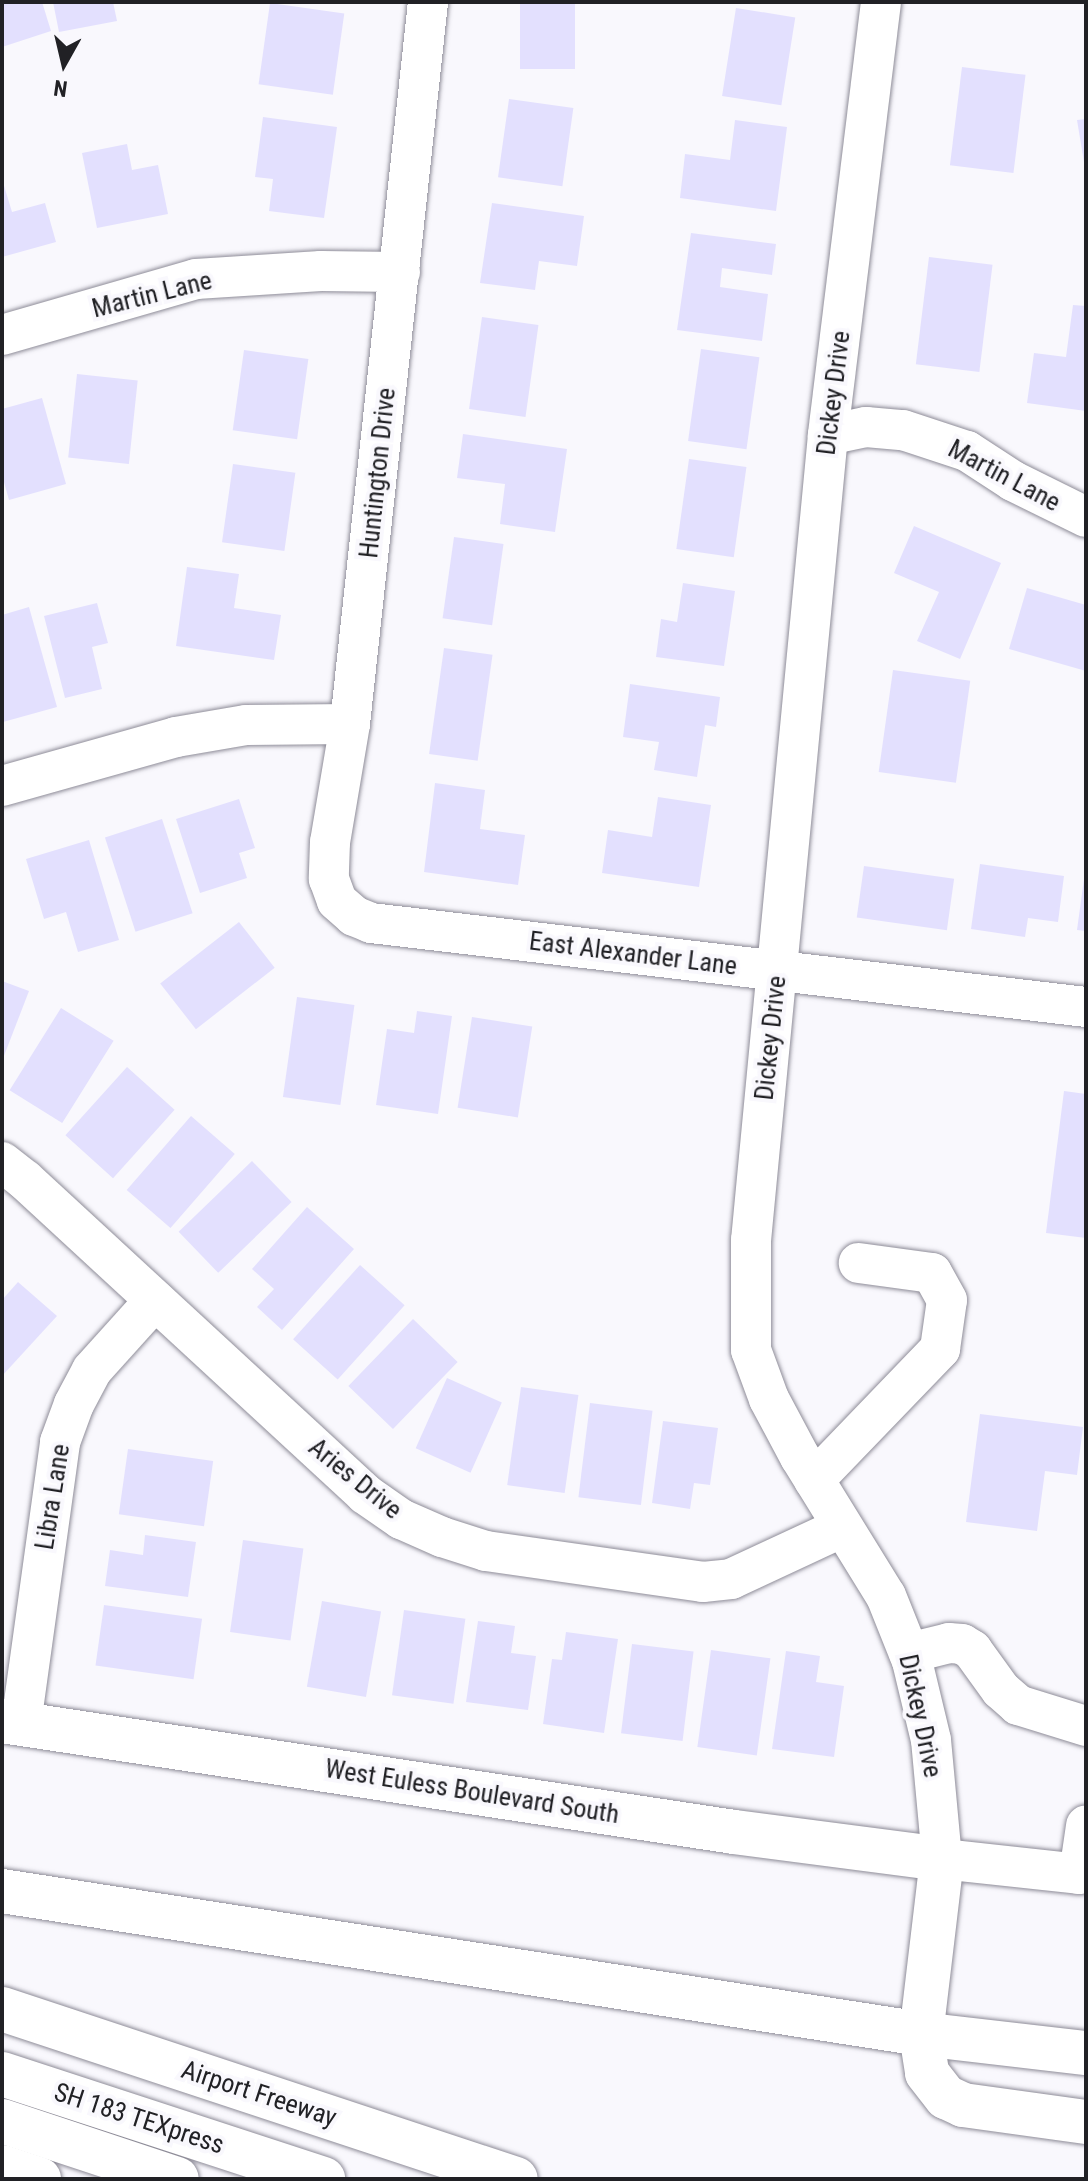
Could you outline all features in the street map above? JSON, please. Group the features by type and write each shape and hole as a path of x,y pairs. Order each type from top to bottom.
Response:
{"main road":[{"name":"West Euless Boulevard South","path":"12,1723 703,1827 942,1859"},
{"name":"Dickey Drive","path":"942,1859 921,2034 927,2073 946,2097 963,2105 1086,2122"},
{"path":"2,1891 921,2034 1086,2053"},
{"name":"Airport Freeway","path":"2,2009 516,2179"},
{"name":"SH 183 TEXpress","path":"2,2074 323,2179"},
{"name":"SH 183 TEXpress","path":"2,2121 177,2179"},
{"path":"2,2167 39,2179"}],"street":[{"name":"Huntington Drive","path":"371,923 354,916 337,901 329,879 330,842 350,724 428,2"},
{"name":"Dickey Drive","path":"881,2 828,435 751,1240 751,1350 769,1399 814,1480 886,1596 909,1653 931,1740 942,1859"},
{"name":"Martin Lane","path":"2,335 196,279 321,271 400,272"},
{"name":"Martin Lane","path":"828,435 866,427 903,430 967,451 1013,481 1086,517"},
{"path":"2,786 204,732 246,725 350,724"},
{"name":"East Alexander Lane","path":"371,923 1086,1007"},
{"name":"Aries Drive","path":"2,1162 365,1494 401,1519 442,1537 486,1551 703,1582 731,1579 843,1527"},
{"path":"814,1480 940,1349 947,1300 932,1273 859,1263"},
{"name":"Libra Lane","path":"12,1723 60,1442 74,1404 92,1370 155,1300"},
{"path":"909,1653 949,1643 962,1644 972,1650 1001,1690 1018,1705 1086,1726"},
{"path":"942,1859 1079,1874 1086,1826"}],"building":[{"path":"2,2 42,2 51,31 2,47"},
{"path":"53,2 113,2 117,21 59,32"},
{"path":"520,2 575,2 575,69 520,69"},
{"path":"270,3 344,13 333,95 259,84"},
{"path":"736,8 795,17 781,105 722,96"},
{"path":"962,67 1026,75 1013,173 950,165"},
{"path":"509,99 573,108 562,186 498,177"},
{"path":"263,117 337,127 324,218 269,211 273,179 255,177"},
{"path":"1086,119 1086,161 1084,162 1077,120"},
{"path":"735,120 787,127 776,211 680,198 685,154 730,160"},
{"path":"127,144 132,170 158,165 168,214 97,228 82,153"},
{"path":"2,179 12,212 45,203 56,242 2,257"},
{"path":"492,203 584,216 577,266 539,261 535,290 480,283"},
{"path":"691,233 776,244 772,275 722,268 720,287 768,294 762,341 677,330"},
{"path":"929,257 993,265 979,372 916,364"},
{"path":"1073,305 1086,306 1086,411 1027,403 1034,353 1066,357"},
{"path":"482,317 538,325 526,417 469,409"},
{"path":"701,349 759,357 746,449 688,441"},
{"path":"244,350 308,359 297,439 233,430"},
{"path":"77,374 138,380 129,464 68,458"},
{"path":"42,398 66,484 9,500 2,475 2,409"},
{"path":"463,434 567,449 555,532 500,524 505,484 457,478"},
{"path":"689,459 746,467 734,557 676,549"},
{"path":"233,464 295,473 284,551 222,542"},
{"path":"914,526 1001,563 960,659 917,641 939,592 894,573"},
{"path":"454,537 504,544 492,625 443,618"},
{"path":"187,567 239,574 234,608 281,615 274,660 176,646"},
{"path":"683,583 735,591 724,666 656,657 661,619 677,622"},
{"path":"1027,588 1086,605 1086,671 1009,649"},
{"path":"97,603 108,643 92,647 102,689 65,698 44,616"},
{"path":"29,607 57,707 3,722 2,615"},
{"path":"444,648 493,655 478,761 429,754"},
{"path":"893,670 970,681 956,783 879,772"},
{"path":"630,684 720,697 716,727 705,725 697,777 654,770 659,742 623,737"},
{"path":"435,783 485,790 480,829 525,835 518,885 424,872"},
{"path":"658,797 711,805 699,887 602,873 608,830 652,837"},
{"path":"239,799 255,848 239,853 247,878 200,893 176,819"},
{"path":"162,819 193,913 136,932 105,838"},
{"path":"89,840 119,940 78,952 66,912 44,919 26,859"},
{"path":"980,864 1064,876 1058,922 1028,918 1025,937 971,929"},
{"path":"864,866 954,879 947,930 857,917"},
{"path":"1086,879 1086,931 1077,930"},
{"path":"239,922 275,968 196,1029 160,984"},
{"path":"2,981 29,991 2,1061"},
{"path":"297,997 354,1005 340,1105 283,1097"},
{"path":"61,1008 114,1041 62,1123 10,1090"},
{"path":"417,1011 452,1016 438,1114 376,1105 387,1029 414,1033"},
{"path":"472,1017 532,1027 518,1117 458,1108"},
{"path":"127,1067 175,1110 113,1178 65,1135"},
{"path":"1064,1091 1086,1094 1086,1238 1046,1233"},
{"path":"191,1116 235,1154 170,1228 127,1190"},
{"path":"252,1161 292,1202 218,1273 179,1232"},
{"path":"307,1207 354,1249 282,1330 257,1307 274,1289 252,1269"},
{"path":"360,1265 405,1305 338,1379 293,1339"},
{"path":"18,1282 57,1316 2,1376 2,1300"},
{"path":"413,1319 458,1362 393,1429 348,1386"},
{"path":"447,1378 502,1402 470,1473 416,1448"},
{"path":"521,1387 578,1395 565,1493 507,1485"},
{"path":"590,1403 653,1411 641,1505 578,1497"},
{"path":"980,1414 1083,1427 1077,1475 1045,1471 1037,1531 966,1522"},
{"path":"663,1421 718,1428 710,1485 694,1483 690,1509 652,1503"},
{"path":"128,1449 213,1461 204,1526 119,1514"},
{"path":"145,1535 196,1542 188,1597 105,1586 110,1550 143,1555"},
{"path":"243,1540 303,1548 290,1641 230,1632"},
{"path":"322,1601 381,1611 366,1697 307,1687"},
{"path":"104,1605 202,1619 194,1679 96,1665"},
{"path":"404,1610 465,1619 453,1704 392,1695"},
{"path":"478,1621 515,1626 511,1653 536,1656 528,1710 466,1702"},
{"path":"566,1632 618,1639 604,1733 543,1724 552,1659 562,1660"},
{"path":"632,1644 694,1652 683,1741 621,1733"},
{"path":"711,1650 770,1658 757,1755 697,1747"},
{"path":"786,1651 820,1656 816,1682 844,1686 834,1757 772,1749"}]}
